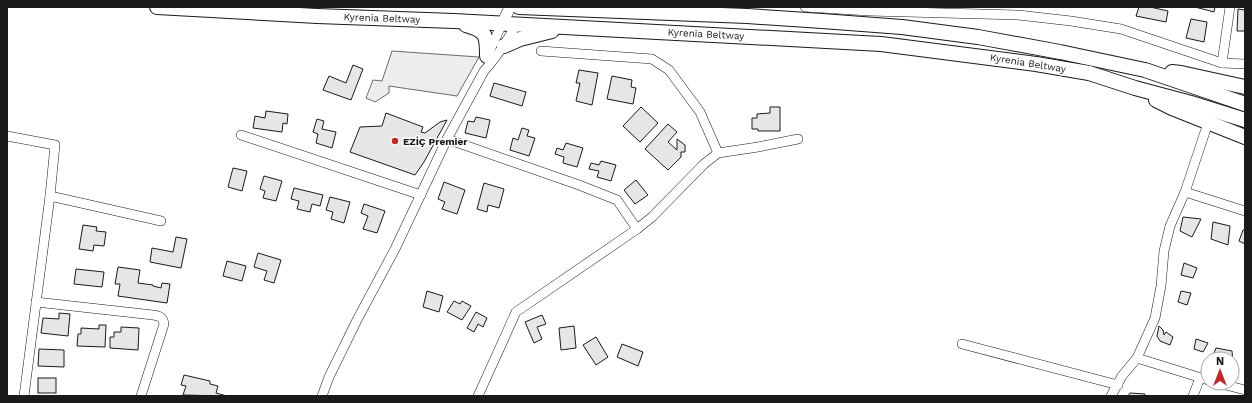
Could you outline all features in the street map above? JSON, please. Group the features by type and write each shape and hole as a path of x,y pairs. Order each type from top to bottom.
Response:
{"highway":[{"name":"Kyrenia Beltway","path":"157,7 881,44 1036,64 1089,73 1245,120"},
{"name":"Kyrenia Beltway","path":"519,7 747,16 902,27 978,37 1145,70 1245,104"},
{"path":"454,21 477,28 484,33 487,41 487,56"},
{"path":"504,46 520,39 568,27"},
{"path":"1145,70 1181,73 1245,87"},
{"path":"1135,88 1172,108 1245,137"}],"street":[{"path":"484,71 487,56 510,7"},
{"path":"322,396 345,345 395,250 447,139 484,71 504,46 525,7"},
{"path":"805,7 869,11 1018,15 1071,21 1121,29 1222,63 1245,64"},
{"path":"1222,63 1230,7"},
{"path":"541,51 652,59 669,70 700,112 718,154"},
{"path":"1111,396 1122,376 1137,358 1155,318 1161,286 1164,251 1170,226 1185,192 1208,123"},
{"path":"241,135 421,195"},
{"path":"7,136 55,145 50,196 24,396"},
{"path":"447,139 579,185 617,200 637,229"},
{"path":"478,396 516,312 637,229 652,217 704,164 718,154 798,139"},
{"path":"1185,192 1245,211"},
{"path":"50,196 161,221"},
{"path":"36,302 160,316 163,319 164,324 141,396"},
{"path":"962,344 1118,385"},
{"path":"1137,358 1200,378"},
{"path":"1193,396 1200,385"}],"shaded area":[{"path":"392,51 479,57 457,96 389,86 389,93 375,102 366,98 373,80 382,81"}],"building":[{"path":"1139,7 1150,7 1168,11 1166,22 1136,16"},
{"path":"1195,7 1215,7 1214,12"},
{"path":"1238,9 1245,10 1245,31 1237,31"},
{"path":"1191,19 1207,22 1204,42 1186,38"},
{"path":"353,65 363,69 351,100 323,90 329,76 346,83"},
{"path":"579,70 598,73 592,105 576,101 580,83 576,83"},
{"path":"612,76 632,80 631,87 636,88 633,104 607,99"},
{"path":"494,83 526,92 522,106 490,96"},
{"path":"641,107 658,123 640,142 623,126"},
{"path":"770,107 780,107 780,131 758,131 758,129 752,129 752,118 757,118 757,114 770,113"},
{"path":"266,111 288,114 287,124 283,123 282,132 253,128 255,116 265,118"},
{"name":"EZİÇ Premier","path":"386,113 423,127 421,132 425,133 440,122 447,120 424,162 415,175 350,152 360,127 382,126"},
{"path":"476,117 490,120 486,138 465,133 468,121 474,122"},
{"path":"317,119 324,121 322,129 336,132 332,148 316,143 318,134 313,132"},
{"path":"668,124 677,132 668,142 677,150 677,139 685,145 685,152 681,152 681,157 668,170 645,149"},
{"path":"522,128 529,130 527,136 535,138 529,156 510,150 513,138 518,140"},
{"path":"566,143 583,148 577,167 563,163 564,157 555,154 557,148 563,150"},
{"path":"601,161 616,165 611,181 597,177 599,171 589,169 591,163 599,165"},
{"path":"233,168 247,171 242,191 228,187"},
{"path":"264,176 282,181 276,201 263,198 265,191 260,189"},
{"path":"636,180 648,195 635,204 624,190"},
{"path":"444,182 465,190 457,214 442,209 445,202 438,199"},
{"path":"484,183 504,189 499,208 488,205 487,212 477,209"},
{"path":"294,188 323,195 320,206 312,204 310,212 297,209 299,201 291,199"},
{"path":"330,197 350,202 344,223 331,219 333,212 326,210"},
{"path":"364,204 385,211 377,233 363,229 368,216 361,213"},
{"path":"1183,217 1201,219 1192,237 1180,231"},
{"path":"1213,222 1230,226 1228,245 1211,239"},
{"path":"83,225 97,227 96,231 106,232 104,246 94,245 93,251 79,249"},
{"path":"1243,230 1245,230 1245,244 1239,241"},
{"path":"176,237 187,239 181,268 150,262 152,248 173,252"},
{"path":"258,253 281,260 274,283 264,280 267,271 254,267"},
{"path":"227,261 246,266 242,281 223,276"},
{"path":"1184,263 1197,268 1193,278 1181,275"},
{"path":"118,267 140,270 138,283 153,285 161,288 162,283 170,284 167,303 118,296 120,284 115,284"},
{"path":"76,269 104,272 102,287 74,284"},
{"path":"427,291 443,296 439,312 423,307"},
{"path":"1181,291 1191,293 1187,305 1178,302"},
{"path":"454,301 460,304 462,301 471,306 462,320 447,312"},
{"path":"476,312 487,318 483,327 478,324 474,332 467,328"},
{"path":"59,313 70,314 68,336 41,333 43,318 59,319"},
{"path":"542,315 546,324 537,327 542,339 534,343 525,322"},
{"path":"99,325 106,325 105,347 77,346 78,334 81,334 81,328 99,329"},
{"path":"574,326 576,348 561,350 559,328"},
{"path":"1159,326 1163,330 1164,335 1166,332 1173,337 1170,345 1160,341 1157,336"},
{"path":"121,327 139,328 138,350 110,348 110,337 114,337 114,332 121,332"},
{"path":"596,337 608,357 596,365 583,345"},
{"path":"1196,339 1208,343 1204,351 1194,349"},
{"path":"622,344 643,352 638,366 617,357"},
{"path":"1216,348 1232,351 1215,351"},
{"path":"39,349 64,350 64,367 38,366"},
{"path":"184,375 210,381 210,384 218,386 216,393 227,396 183,395 186,386 181,385"},
{"path":"38,378 56,378 56,393 38,393"},
{"path":"1130,393 1145,394 1144,396 1128,396"}],"place":[{"name":"EZİÇ Premier","path":"395,141"}]}
